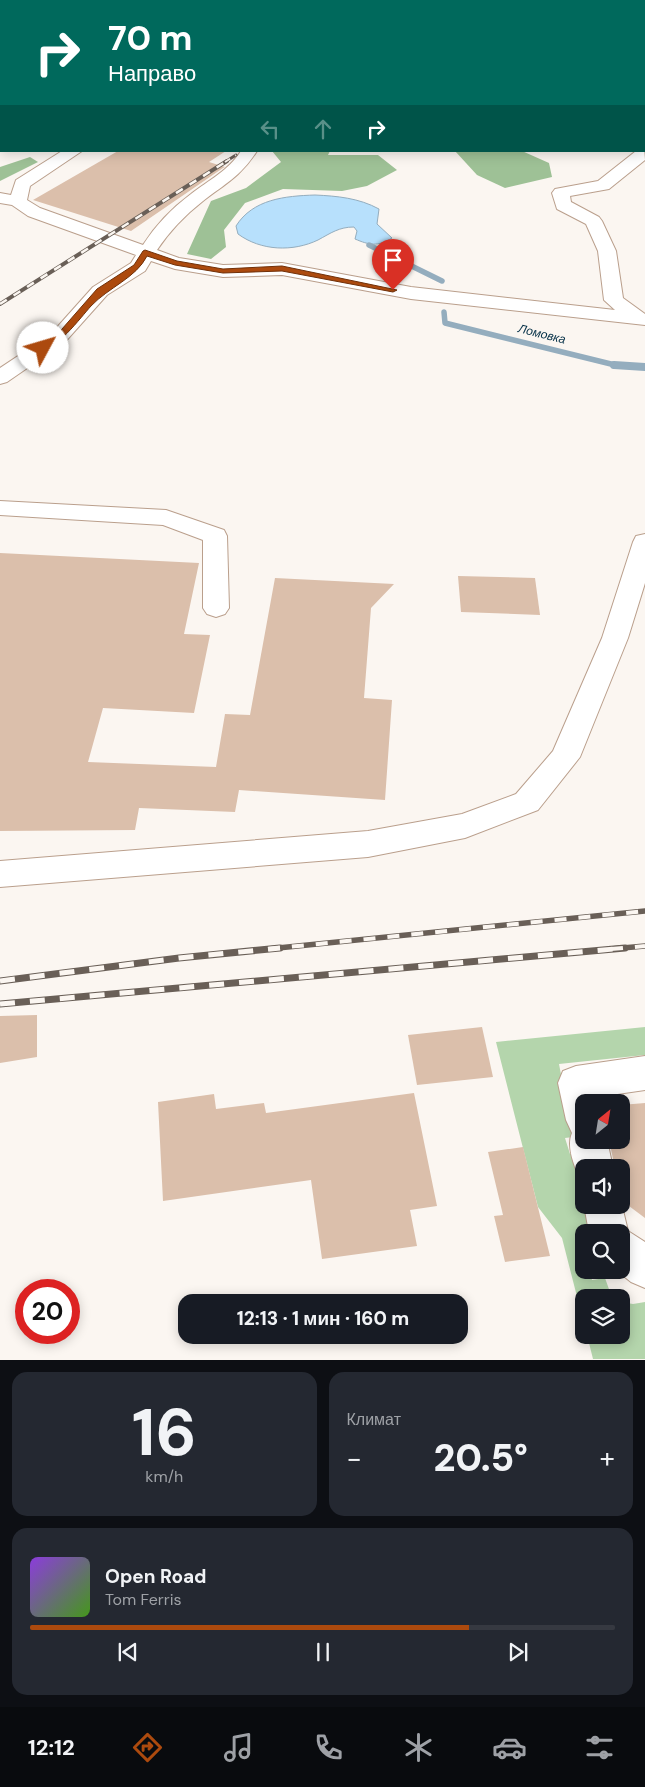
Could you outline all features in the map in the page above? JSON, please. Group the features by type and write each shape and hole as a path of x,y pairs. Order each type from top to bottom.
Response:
{"street":[{"path":"18,201 22,184 72,152"},
{"path":"0,378 58,338 100,291 138,267 145,252 187,206 228,176 240,165 248,152"},
{"path":"643,320 614,300 607,251 593,221 563,205 561,193 603,185 645,152"},
{"path":"0,198 18,201 25,208 34,212 175,263 223,271 282,269 411,293 643,320"},
{"path":"0,508 166,518 215,536 216,608"},
{"path":"0,874 368,844 465,826 527,802 564,757 615,638 645,542"},
{"path":"578,1094 576,1083 645,1073"},
{"path":"630,1256 645,1268"}],"green space":[{"path":"273,152 330,152 328,155 378,155 397,170 367,186 342,191 283,189 245,203 224,230 226,247 211,259 187,254 211,201 246,188 281,162"},
{"path":"456,152 524,152 549,163 552,177 505,188 477,175"},
{"path":"30,157 38,162 0,181 0,167"},
{"path":"645,1027 645,1055 559,1064 573,1137 565,1138 570,1154 577,1153 578,1159 575,1159 575,1214 592,1214 595,1224 575,1224 575,1279 605,1279 609,1289 575,1289 562,1238 538,1207 496,1042"},
{"path":"645,1302 645,1359 593,1359 589,1344 630,1344 630,1304"}],"water":[{"path":"315,195 356,200 379,209 377,224 392,238 378,244 365,243 355,239 357,231 354,227 349,227 298,247 277,248 257,244 238,234 236,226 251,210 281,198"}],"building":[{"path":"116,152 224,152 209,162 225,167 131,231 33,200"},
{"path":"0,553 199,563 184,634 210,635 194,713 103,708 88,762 216,767 225,714 250,715 275,578 394,584 371,608 364,698 392,700 385,800 239,790 235,812 139,808 135,830 0,831"},
{"path":"458,576 535,578 540,615 461,612"},
{"path":"37,1015 37,1057 0,1063 0,1016"},
{"path":"482,1027 493,1077 417,1085 408,1035"},
{"path":"414,1093 437,1206 410,1210 417,1246 322,1259 311,1180 163,1201 158,1102 214,1094 216,1109 264,1103 266,1113"},
{"path":"645,1103 645,1218 630,1207 630,1159 613,1159 611,1149 630,1149 630,1104"},
{"path":"523,1147 550,1256 505,1262 494,1216 503,1215 488,1152"}],"waterway":[{"path":"369,245 442,281"},
{"name":"Ломовка","path":"444,312 445,323 615,365 630,366"},
{"name":"Ломовка","path":"614,365 645,367"}],"railway":[{"path":"225,162 236,155"},
{"path":"0,304 227,161"},
{"path":"268,949 645,911"},
{"path":"611,949 645,946"},
{"path":"0,981 179,958 280,948"},
{"path":"0,1004 625,948"}],"route":[{"path":"43,348 58,338 100,291 138,267 145,252 175,263 223,271 282,269 393,290"}]}
